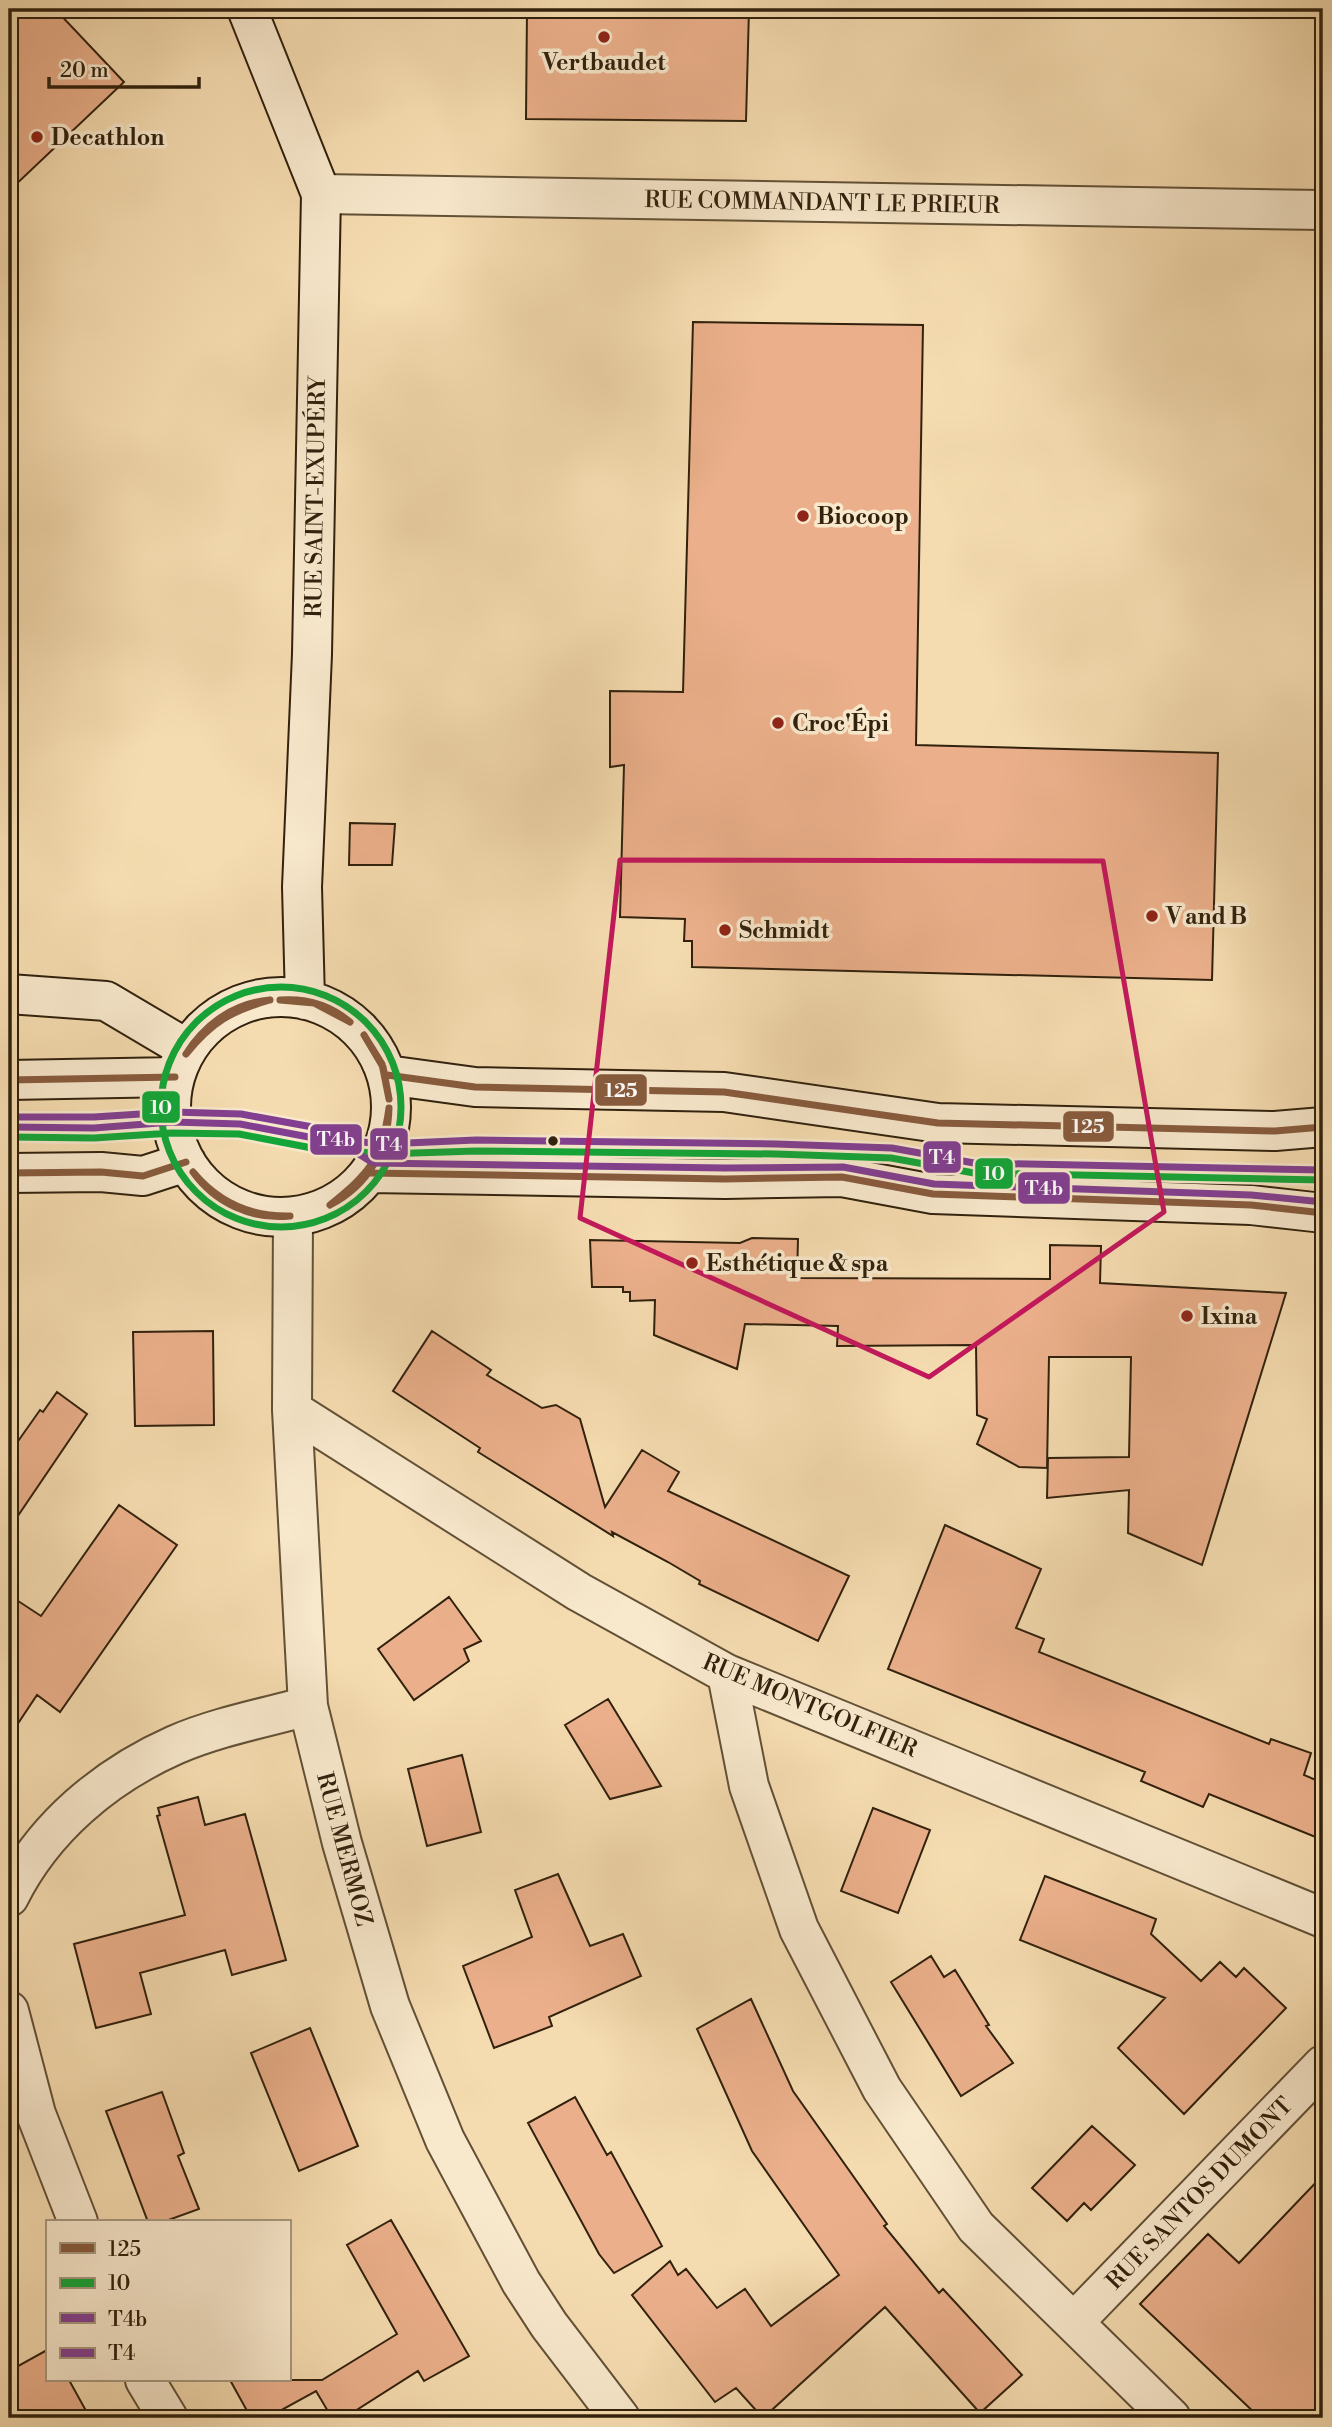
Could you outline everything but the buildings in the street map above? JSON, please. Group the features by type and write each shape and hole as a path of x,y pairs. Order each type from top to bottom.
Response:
{"street":[{"name":"RUE SAINT-EXUPÉRY","path":"247,9 321,194 312,654 302,887 305,1000"},
{"name":"RUE COMMANDANT LE PRIEUR","path":"321,194 1323,210"},
{"path":"9,994 106,1001 181,1063"},
{"path":"271,998 305,1000 332,1009 356,1026 374,1048 387,1075 391,1104 390,1124 385,1144 370,1173 347,1196 318,1211 293,1217 261,1216 231,1206 205,1187 186,1162 172,1122 181,1063 210,1024 238,1006 271,998"},
{"path":"9,1080 181,1063"},
{"path":"387,1075 475,1087 724,1092 938,1123 1275,1131 1323,1127"},
{"path":"9,1173 101,1172 143,1177 186,1162"},
{"path":"370,1173 725,1179 842,1177 933,1194 1237,1204 1323,1213"},
{"name":"RUE MERMOZ","path":"293,1217 292,1410 308,1706 342,1843 390,2006 445,2140 528,2293 620,2418"},
{"name":"RUE MONTGOLFIER","path":"292,1410 579,1592 727,1674 1323,1918"},
{"path":"727,1674 749,1786 799,1928 882,2089 976,2227 1171,2418"},
{"path":"9,1897 18,1878 58,1825 112,1779 176,1745 308,1706"},
{"path":"9,2011 36,2114 77,2220"},
{"name":"RUE SANTOS DUMONT","path":"1074,2322 1323,2065"},
{"path":"146,2382 168,2418"}],"highlighted area":[{"path":"620,860 1103,861 1164,1212 929,1377 580,1218"}],"transit line":[{"name":"10","path":"281,987 304,989 327,996 348,1007 366,1022 381,1040 392,1061 399,1084 401,1107 399,1130 392,1153 381,1174 366,1192 348,1207 327,1218 304,1225 281,1227 258,1225 235,1218 214,1207 196,1192 181,1174 170,1153 163,1130 161,1107 163,1084 170,1061 181,1040 196,1022 214,1007 235,996 258,989 281,987"},
{"name":"125","path":"186,1054 202,1033 222,1017 244,1005 270,1000"},
{"name":"125","path":"186,1054 223,1019 270,1000"},
{"name":"125","path":"280,1000 314,1003 350,1022"},
{"name":"125","path":"280,1000 318,1004 350,1022"},
{"name":"125","path":"364,1035 382,1064 389,1099"},
{"name":"125","path":"364,1035 383,1067 389,1099"},
{"name":"125","path":"387,1075 475,1087 724,1092 938,1123 1275,1131 1323,1127"},
{"name":"125","path":"9,1080 175,1077"},
{"name":"125","path":"330,1205 355,1184 372,1164 382,1141 389,1108"},
{"name":"125","path":"330,1205 355,1187 373,1165 385,1138 389,1108"},
{"name":"T4b","path":"9,1117 94,1117 172,1112 241,1114 318,1128 373,1163 843,1167 934,1184 1251,1195 1323,1202"},
{"name":"T4","path":"9,1127 94,1128 172,1122 240,1124 314,1138 385,1144 476,1140 776,1144 892,1148 974,1163 1323,1170"},
{"name":"10","path":"9,1137 94,1138 172,1133 239,1134 312,1148 384,1154 476,1151 776,1154 891,1158 974,1173 1323,1180"},
{"name":"125","path":"9,1173 101,1172 143,1176 186,1162"},
{"name":"125","path":"193,1172 213,1192 236,1206 262,1214 290,1216"},
{"name":"125","path":"193,1172 212,1193 236,1207 262,1215 290,1216"},
{"name":"125","path":"370,1173 725,1179 842,1177 933,1194 1251,1205 1323,1213"}],"place":[{"name":"Vertbaudet","path":"604,37"},
{"name":"Decathlon","path":"37,137"},
{"name":"Biocoop","path":"803,516"},
{"name":"Croc'Épi","path":"778,723"},
{"name":"V and B","path":"1152,916"},
{"name":"Schmidt","path":"725,930"},
{"name":"Esthétique & spa","path":"692,1263"},
{"name":"Ixina","path":"1187,1316"}]}
